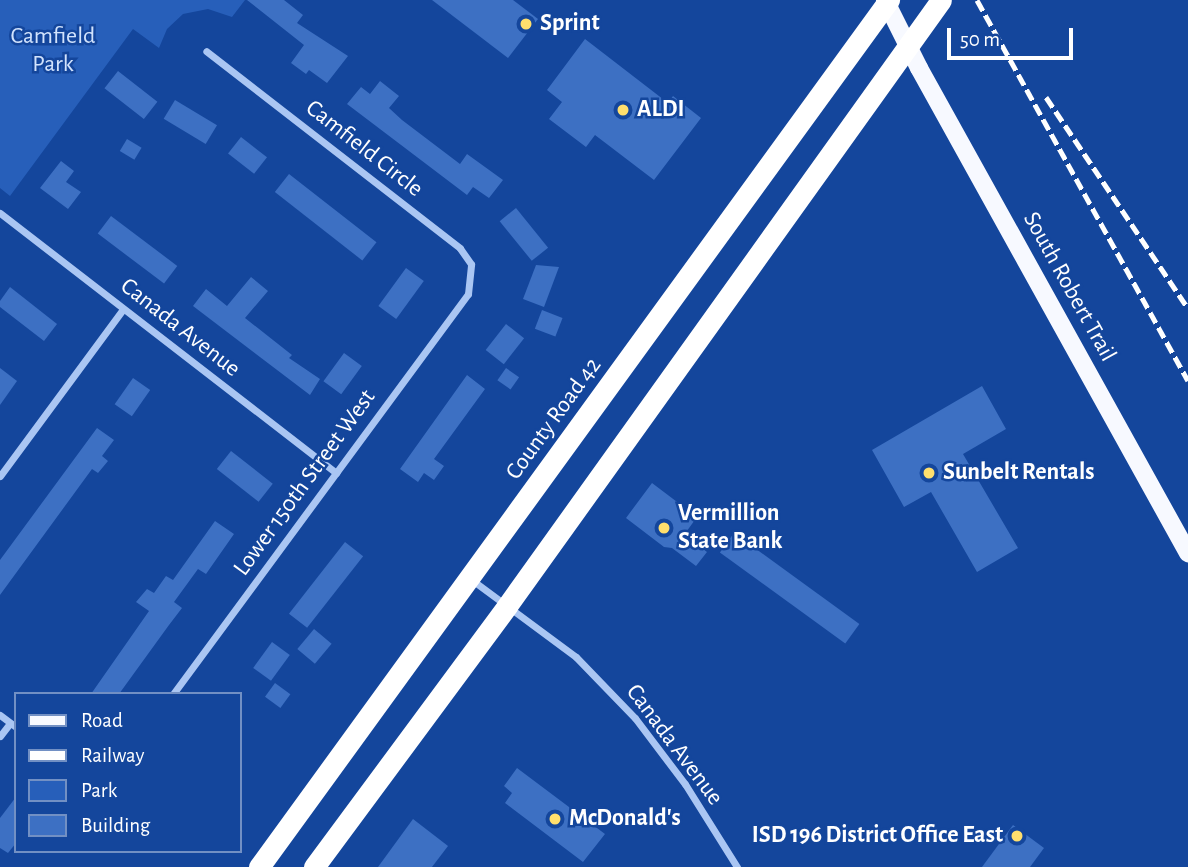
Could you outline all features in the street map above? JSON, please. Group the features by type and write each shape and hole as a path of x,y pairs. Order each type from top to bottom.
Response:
{"highway":[{"path":"314,867 507,606 941,0"},
{"name":"County Road 42","path":"259,867 471,579 887,1"},
{"path":"266,867 356,743 376,708"}],"main road":[{"name":"South Robert Trail","path":"887,1 908,44 1188,553"}],"street":[{"name":"Camfield Circle","path":"206,51 460,248 471,264 468,294"},
{"name":"Canada Avenue","path":"0,213 336,473"},
{"name":"Lower 150th Street West","path":"174,692 468,294"},
{"path":"0,476 123,309"},
{"name":"Canada Avenue","path":"471,579 576,657 635,718 685,784 737,867"},
{"path":"0,715 13,725 0,736"}],"green space":[{"name":"Camfield Park","path":"0,0 245,0 232,17 208,9 183,14 167,29 159,48 133,29 10,196 0,188"}],"building":[{"path":"247,0 284,0 303,15 297,23 348,56 327,83 309,70 306,74 291,63 304,45"},
{"path":"432,0 513,0 538,19 508,58"},
{"name":"ALDI","path":"585,39 668,103 673,96 701,118 654,180 595,135 586,147 549,119 562,102 547,90"},
{"path":"118,71 157,102 144,119 104,88"},
{"path":"380,81 399,96 389,108 402,120 460,164 467,154 503,180 489,198 473,187 467,195 347,104 361,87 370,94"},
{"path":"175,100 217,125 206,144 164,119"},
{"path":"241,137 267,157 254,174 228,154"},
{"path":"127,139 142,148 134,160 120,151"},
{"path":"61,161 74,171 66,182 81,192 68,209 40,188"},
{"path":"289,174 376,242 362,260 275,192"},
{"path":"516,208 548,248 532,261 500,221"},
{"path":"111,216 177,266 164,284 98,234"},
{"path":"536,265 559,267 544,307 523,299"},
{"path":"406,268 424,281 396,319 378,306"},
{"path":"251,277 268,291 245,318 292,355 289,358 320,379 310,395 193,306 206,289 227,306"},
{"path":"10,287 57,324 44,341 0,307 0,301"},
{"path":"542,310 563,318 555,337 535,329"},
{"path":"506,324 524,338 504,364 486,350"},
{"path":"344,353 362,366 341,394 323,381"},
{"path":"0,368 17,381 0,405"},
{"path":"506,368 519,377 511,389 497,380"},
{"path":"467,375 485,389 434,459 444,466 434,480 424,473 418,482 400,469"},
{"path":"133,378 150,390 132,416 115,404"},
{"name":"Sunbelt Rentals","path":"982,386 1006,429 963,454 1018,548 977,572 931,492 904,507 872,450"},
{"path":"97,428 114,440 102,456 108,461 98,473 92,469 0,595 0,560"},
{"path":"231,451 273,484 259,502 217,469"},
{"name":"Vermillion State Bank","path":"652,483 697,517 684,535 707,552 696,566 672,548 664,547 626,518"},
{"path":"215,521 234,534 206,574 198,569 174,602 182,608 120,692 92,692 149,611 136,602 147,589 154,593 166,576 173,580"},
{"path":"734,533 859,624 845,644 720,552"},
{"path":"345,542 363,556 307,628 289,614"},
{"path":"314,629 332,644 315,664 297,649"},
{"path":"272,642 290,655 271,681 253,668"},
{"path":"275,683 290,694 280,708 265,697"},
{"name":"McDonald's","path":"517,768 605,834 583,862 505,803 512,793 504,786"},
{"path":"14,800 14,846 8,853 0,848 0,818"},
{"path":"413,819 448,846 432,867 378,867"},
{"name":"ISD 196 District Office East","path":"1013,825 1044,848 1030,867 982,867"}],"railway":[{"path":"977,0 1188,380"},
{"path":"1046,97 1188,308"}],"place":[{"name":"Sprint","path":"526,24"},
{"name":"ALDI","path":"623,110"},
{"name":"Sunbelt Rentals","path":"929,473"},
{"name":"Vermillion State Bank","path":"664,528"},
{"name":"McDonald's","path":"555,819"},
{"name":"ISD 196 District Office East","path":"1017,836"}]}
